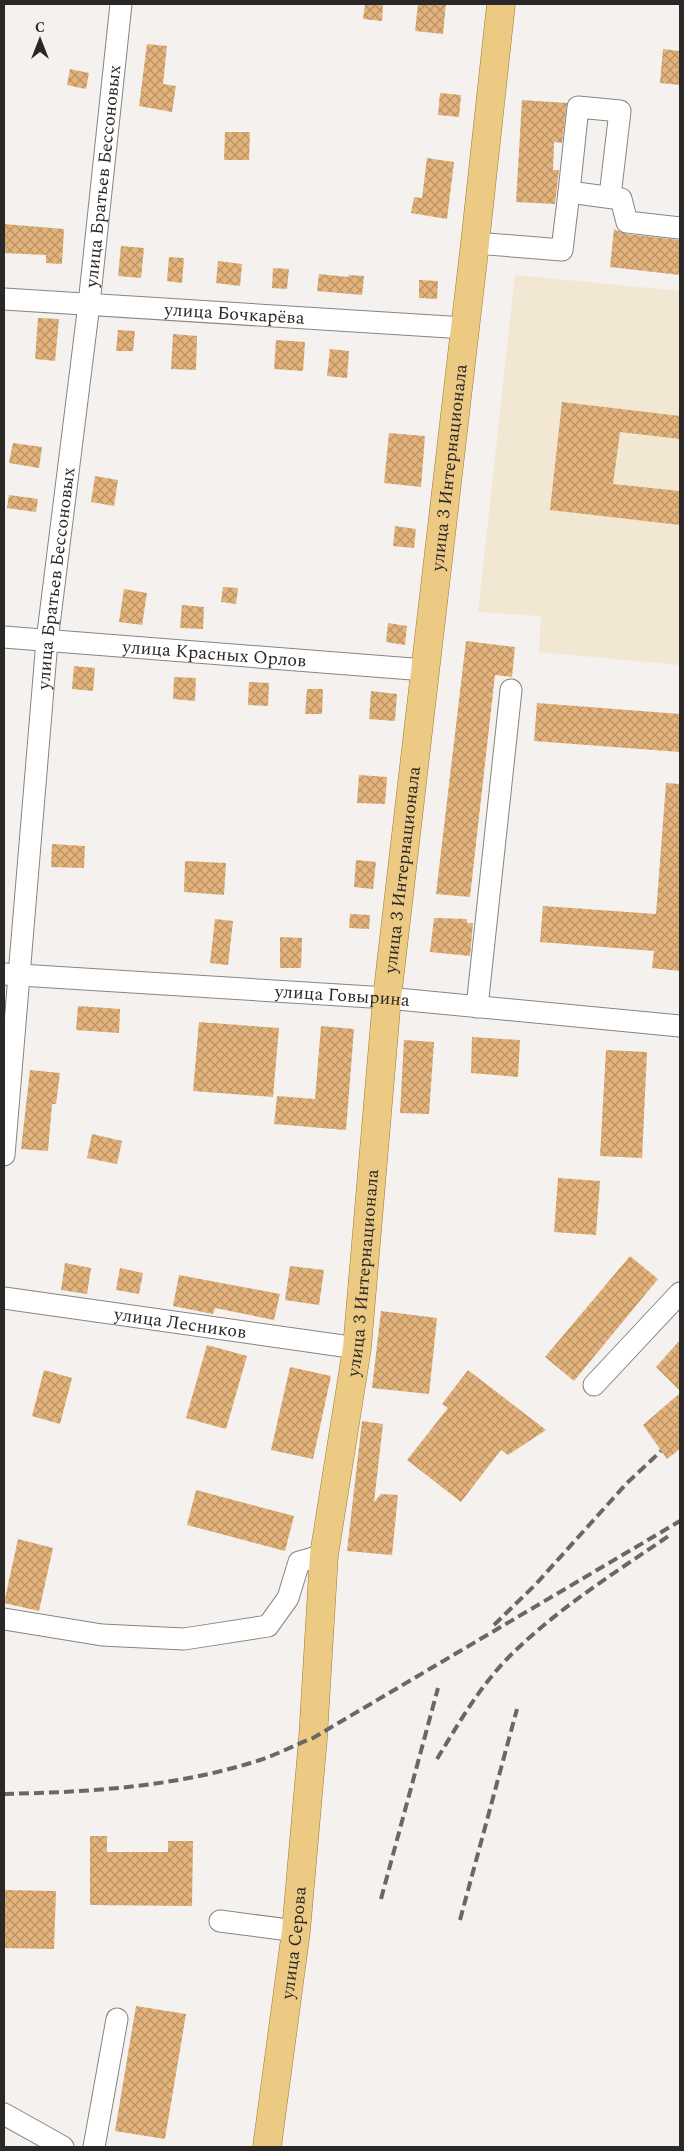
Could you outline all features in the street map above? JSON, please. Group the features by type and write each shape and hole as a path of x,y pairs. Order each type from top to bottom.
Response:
{"main road":[{"name":"улица 3 Интернационала","path":"313,1738 324,1555 357,1348 386,998 475,243 501,4"},
{"name":"улица Серова","path":"267,2147 296,1930 313,1738"}],"street":[{"name":"улица Братьев Бессоновых","path":"4,1156 11,974 47,641 89,304 121,4"},
{"path":"475,243 562,250 578,107 620,111 610,196"},
{"path":"568,192 610,196 620,199 627,222 680,228"},
{"name":"улица Бочкарёва","path":"4,299 465,328"},
{"name":"улица Красных Орлов","path":"4,637 425,670"},
{"path":"477,1007 511,690"},
{"name":"улица Говырина","path":"11,974 386,998 680,1026"},
{"path":"594,1385 680,1293"},
{"name":"улица Лесников","path":"4,1298 357,1348"},
{"path":"4,1619 102,1636 184,1639 268,1626 288,1598 299,1562 324,1555"},
{"path":"220,1921 296,1930"},
{"path":"94,2147 117,2019"},
{"path":"4,2114 62,2147"}],"shaded area":[{"path":"515,275 680,291 680,665 539,652 541,616 478,612"}],"building":[{"path":"365,4 383,4 382,21 363,19"},
{"path":"418,4 446,4 443,34 415,31"},
{"path":"147,44 167,46 163,84 176,86 172,112 139,106"},
{"path":"663,49 680,51 680,85 660,83"},
{"path":"70,69 89,73 86,89 67,85"},
{"path":"440,93 461,95 459,117 438,115"},
{"path":"522,100 567,103 562,143 554,142 553,170 559,170 555,204 516,202"},
{"path":"225,132 250,132 249,160 224,160"},
{"path":"427,158 454,162 447,219 411,213 414,197 422,198"},
{"path":"4,224 64,229 62,264 46,263 46,255 4,253"},
{"path":"614,229 626,234 680,240 680,275 610,267"},
{"path":"121,246 144,248 141,278 118,276"},
{"path":"169,257 184,258 182,283 167,281"},
{"path":"218,261 242,264 240,286 216,283"},
{"path":"273,268 289,269 287,289 272,288"},
{"path":"319,274 348,277 349,275 364,276 362,295 317,291"},
{"path":"419,280 438,281 437,299 419,298"},
{"path":"38,318 59,319 55,361 35,359"},
{"path":"118,330 135,331 133,351 116,351"},
{"path":"173,334 197,336 196,370 171,369"},
{"path":"276,340 305,342 303,371 274,369"},
{"path":"330,349 349,351 347,378 327,376"},
{"path":"562,402 680,416 680,439 620,432 613,484 680,491 680,525 550,510"},
{"path":"389,433 425,436 421,487 384,483"},
{"path":"13,443 42,447 39,468 9,463"},
{"path":"95,476 118,480 114,506 91,502"},
{"path":"9,495 38,499 36,512 7,508"},
{"path":"395,526 416,529 414,548 393,546"},
{"path":"223,587 238,588 236,604 221,602"},
{"path":"124,589 147,593 142,625 119,622"},
{"path":"182,605 204,607 203,629 180,628"},
{"path":"388,623 407,626 405,645 386,642"},
{"path":"466,641 515,647 512,677 495,675 470,897 436,894"},
{"path":"74,666 95,668 93,691 72,689"},
{"path":"174,677 196,678 195,701 173,699"},
{"path":"249,682 269,683 268,706 248,705"},
{"path":"307,689 323,689 322,714 305,714"},
{"path":"371,691 397,694 395,721 369,719"},
{"path":"537,703 680,714 680,752 534,741"},
{"path":"359,775 387,777 385,804 357,803"},
{"path":"666,783 680,784 680,971 652,968 654,951 540,942 543,906 656,914"},
{"path":"52,844 85,846 84,868 51,867"},
{"path":"356,860 376,862 373,889 354,887"},
{"path":"185,861 226,863 224,895 184,892"},
{"path":"350,914 370,915 369,929 349,928"},
{"path":"434,918 467,919 467,923 473,923 470,956 430,952"},
{"path":"215,919 233,921 228,965 210,963"},
{"path":"280,937 302,938 301,968 280,968"},
{"path":"78,1006 120,1009 119,1033 76,1030"},
{"path":"199,1022 279,1028 273,1097 193,1091"},
{"path":"321,1026 354,1029 346,1130 274,1124 277,1096 315,1099"},
{"path":"472,1037 520,1040 518,1077 471,1073"},
{"path":"404,1040 434,1042 429,1114 400,1113"},
{"path":"606,1050 647,1052 642,1158 600,1156"},
{"path":"30,1070 60,1073 56,1104 52,1104 48,1151 21,1149"},
{"path":"92,1134 122,1141 117,1164 87,1158"},
{"path":"558,1178 600,1181 596,1235 554,1232"},
{"path":"630,1256 658,1279 574,1381 545,1357"},
{"path":"65,1263 91,1268 87,1294 61,1290"},
{"path":"290,1266 324,1270 319,1305 285,1300"},
{"path":"120,1268 143,1273 139,1294 116,1290"},
{"path":"179,1275 280,1294 274,1320 215,1308 213,1314 173,1306"},
{"path":"381,1311 437,1318 429,1394 372,1388"},
{"path":"680,1340 680,1391 656,1367"},
{"path":"207,1345 247,1356 226,1429 186,1418"},
{"path":"290,1367 331,1376 313,1459 271,1450"},
{"path":"44,1370 72,1378 60,1424 32,1416"},
{"path":"468,1370 546,1430 508,1455 501,1450 461,1502 407,1460 448,1408 442,1404"},
{"path":"680,1393 680,1449 667,1459 643,1425"},
{"path":"362,1421 383,1424 374,1502 381,1494 398,1495 392,1555 347,1551"},
{"path":"196,1490 294,1516 285,1551 187,1525"},
{"path":"18,1539 53,1548 39,1611 4,1603"},
{"path":"90,1836 107,1836 107,1852 168,1852 168,1841 193,1841 192,1906 90,1905"},
{"path":"4,1890 56,1891 54,1949 4,1948"},
{"path":"136,2006 186,2014 165,2139 115,2131"}],"railway":[{"path":"494,1625 536,1584 627,1483 661,1451"},
{"path":"4,1794 69,1792 165,1782 229,1769 273,1755 313,1738 680,1521"},
{"path":"437,1759 468,1709 504,1662 563,1610 670,1535"},
{"path":"381,1899 438,1688"},
{"path":"460,1920 517,1709"}]}
